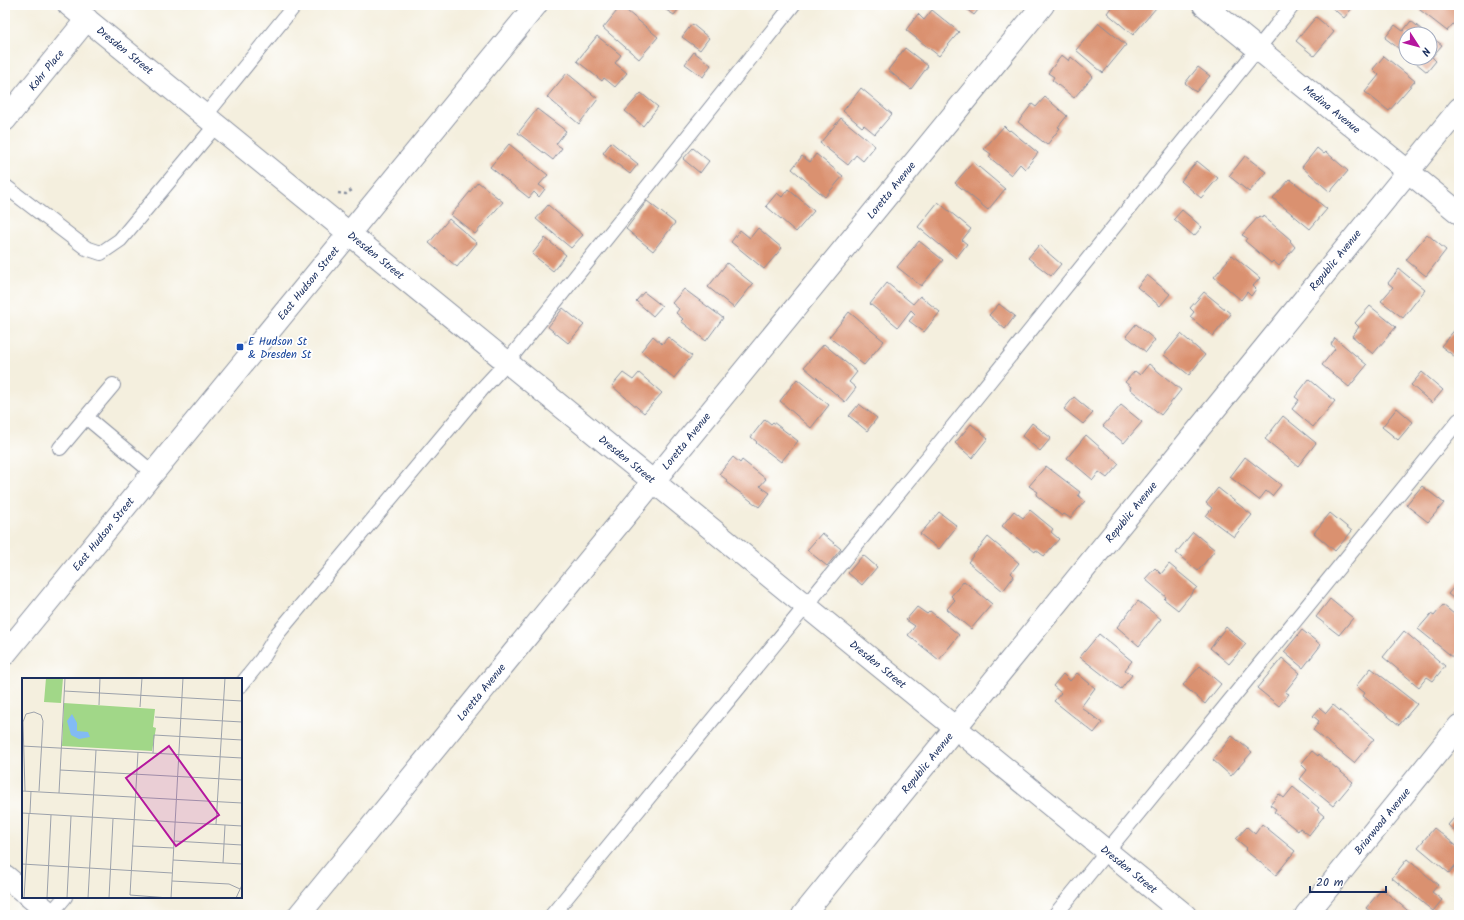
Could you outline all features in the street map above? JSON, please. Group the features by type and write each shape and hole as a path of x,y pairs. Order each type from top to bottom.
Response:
{"street":[{"name":"Dresden Street","path":"69,5 1185,915"},
{"name":"East Hudson Street","path":"5,654 536,5"},
{"name":"Loretta Avenue","path":"299,915 1043,5"},
{"name":"Medina Avenue","path":"1204,5 1459,213"},
{"name":"Kohr Place","path":"5,120 87,20"},
{"name":"Republic Avenue","path":"803,915 1407,170 1459,109"},
{"name":"Briarwood Avenue","path":"1306,915 1459,726"},
{"path":"5,876 22,890"},
{"path":"31,898 51,915"}],"lane":[{"path":"5,186 86,248 101,253 120,240 294,5"},
{"path":"242,684 262,659 278,634 477,395 508,362 793,5"},
{"path":"552,915 929,456 1292,5"},
{"path":"60,448 113,385"},
{"path":"86,416 153,473"},
{"path":"1055,915 1459,420"},
{"path":"51,915 64,898"}],"path":[{"path":"339,193 346,194 358,185"}],"building":[{"path":"658,5 680,5 681,6 674,15"},
{"path":"961,5 982,5 974,15"},
{"path":"1113,5 1152,5 1156,8 1133,35 1107,13"},
{"path":"1329,5 1351,5 1353,7 1344,18"},
{"path":"1423,5 1459,5 1459,22 1456,26 1453,24 1447,31 1420,10"},
{"path":"621,6 658,37 639,59 603,28"},
{"path":"932,10 959,32 939,56 906,30 918,14 924,20"},
{"path":"1316,17 1334,32 1314,56 1296,41"},
{"path":"1411,21 1417,26 1407,26"},
{"path":"1099,23 1126,45 1103,73 1076,50"},
{"path":"692,24 709,38 700,50 682,37"},
{"path":"1395,25 1398,27 1398,48 1385,38"},
{"path":"597,36 621,55 615,63 627,73 615,87 604,78 602,81 577,61"},
{"path":"1438,42 1442,45 1438,50"},
{"path":"905,48 928,66 911,89 888,70"},
{"path":"694,52 711,65 703,77 685,64"},
{"path":"1062,55 1069,61 1071,57 1093,76 1074,98 1052,80 1054,77 1048,73"},
{"path":"1384,56 1415,81 1389,111 1365,92 1379,75 1373,69"},
{"path":"1420,66 1432,66 1427,72"},
{"path":"1198,67 1210,76 1196,92 1185,83"},
{"path":"567,73 598,99 579,124 547,97"},
{"path":"861,88 892,114 875,134 864,125 862,127 843,111"},
{"path":"641,93 658,107 643,126 625,111"},
{"path":"1045,97 1067,116 1047,145 1018,122 1032,104 1036,107"},
{"path":"537,109 566,131 556,144 562,148 553,160 518,133"},
{"path":"841,118 875,146 863,161 856,155 848,165 820,143"},
{"path":"1004,126 1038,153 1025,169 1020,164 1011,175 989,157 991,154 984,149"},
{"path":"611,142 638,164 630,174 603,153"},
{"path":"509,144 548,175 539,185 545,189 539,197 534,192 529,198 490,167"},
{"path":"693,148 709,161 700,173 683,159"},
{"path":"1317,148 1324,154 1326,152 1348,171 1330,192 1302,167"},
{"path":"816,154 843,176 825,197 792,169 802,156 810,162"},
{"path":"1245,156 1266,172 1249,192 1229,176"},
{"path":"1197,161 1218,178 1201,198 1181,181"},
{"path":"973,162 1005,189 988,210 955,183"},
{"path":"1290,179 1327,209 1310,229 1273,198"},
{"path":"478,182 503,202 475,234 451,215"},
{"path":"788,189 814,211 796,232 766,206 777,193 782,197"},
{"path":"647,201 675,223 653,251 626,229"},
{"path":"938,202 971,229 962,240 967,244 956,258 918,227"},
{"path":"548,205 583,235 571,248 536,219"},
{"path":"1182,210 1202,227 1194,236 1174,219"},
{"path":"1259,216 1262,218 1263,216 1291,240 1290,241 1295,247 1279,266 1273,261 1271,263 1245,241 1247,238 1242,235"},
{"path":"449,219 477,243 457,267 429,243"},
{"path":"758,228 782,248 764,269 731,242 740,230 750,238"},
{"path":"1427,234 1446,250 1426,276 1406,260"},
{"path":"545,238 566,255 553,271 532,254"},
{"path":"919,241 943,260 921,286 897,267"},
{"path":"1039,245 1061,264 1051,276 1028,258"},
{"path":"1232,255 1260,278 1253,286 1256,289 1251,296 1247,292 1241,300 1214,277"},
{"path":"727,263 753,284 734,308 708,287"},
{"path":"1399,269 1425,290 1403,318 1381,301 1393,287 1388,283"},
{"path":"1147,275 1170,294 1160,306 1137,287"},
{"path":"887,283 913,304 920,296 940,312 924,332 909,321 915,314 911,310 898,327 870,304"},
{"path":"684,289 723,318 706,341 681,321 683,319 676,313 679,309 672,303"},
{"path":"644,292 662,306 653,316 636,301"},
{"path":"1204,292 1231,314 1213,336 1190,317 1194,312 1190,308"},
{"path":"999,304 1015,316 1005,329 989,315"},
{"path":"1370,306 1396,327 1373,354 1352,336 1359,327 1355,323"},
{"path":"563,308 584,325 568,343 548,327"},
{"path":"849,312 884,341 864,365 829,337"},
{"path":"1136,324 1155,340 1146,352 1126,336"},
{"path":"1458,326 1459,327 1459,360 1441,346"},
{"path":"1181,334 1205,355 1189,375 1164,355"},
{"path":"653,336 662,344 668,337 692,356 674,378 641,351"},
{"path":"1335,338 1367,365 1349,387 1322,365 1335,349 1331,344"},
{"path":"824,344 857,372 849,382 856,388 845,402 804,367"},
{"path":"1149,364 1181,390 1161,415 1130,389 1131,387 1125,382 1135,371 1140,375"},
{"path":"1422,372 1443,390 1432,403 1411,385"},
{"path":"623,373 633,380 639,373 662,393 644,413 612,386"},
{"path":"797,379 829,405 811,428 780,401"},
{"path":"1309,379 1335,401 1313,427 1292,409 1299,400 1295,397"},
{"path":"1074,397 1093,413 1083,424 1064,409"},
{"path":"859,404 877,418 867,431 849,416"},
{"path":"1121,405 1142,422 1124,443 1103,426"},
{"path":"1397,408 1413,422 1398,440 1382,427"},
{"path":"1283,416 1316,443 1298,466 1265,439"},
{"path":"765,419 771,424 773,422 798,441 781,462 756,443 757,442 751,437"},
{"path":"1032,423 1051,438 1040,451 1022,436"},
{"path":"971,424 988,438 972,458 955,443"},
{"path":"1086,435 1119,464 1107,478 1099,472 1093,480 1067,458"},
{"path":"733,457 740,463 742,460 766,479 760,486 770,493 759,507 726,482 727,480 719,474"},
{"path":"1245,457 1281,485 1272,496 1266,491 1259,500 1230,477"},
{"path":"1046,466 1080,492 1078,495 1085,501 1070,518 1064,514 1062,516 1036,495 1038,492 1029,486"},
{"path":"1422,486 1444,503 1428,522 1406,505"},
{"path":"1218,488 1252,515 1234,537 1206,516 1212,508 1206,503"},
{"path":"1030,510 1053,529 1051,532 1059,539 1044,556 1036,550 1035,552 1002,526 1014,511 1023,518"},
{"path":"939,512 957,526 939,549 920,534"},
{"path":"1330,513 1352,531 1335,551 1314,533"},
{"path":"1193,532 1215,550 1198,571 1176,553"},
{"path":"822,533 841,549 827,566 807,550"},
{"path":"988,537 1019,563 1011,573 1014,576 1003,591 968,562"},
{"path":"863,555 877,567 862,585 848,573"},
{"path":"1169,564 1197,587 1178,610 1164,599 1166,597 1145,579 1155,568 1161,574"},
{"path":"964,581 992,604 971,629 947,609 955,600 951,596"},
{"path":"1459,581 1459,603 1448,594"},
{"path":"1330,599 1353,618 1339,635 1316,617"},
{"path":"1138,601 1161,619 1139,646 1117,627"},
{"path":"1443,605 1459,618 1459,652 1454,658 1418,629 1431,614 1434,616"},
{"path":"917,607 927,614 930,611 959,635 939,660 908,635 915,626 906,620"},
{"path":"1226,627 1246,644 1229,664 1210,648"},
{"path":"1302,630 1321,645 1303,668 1284,652"},
{"path":"1404,631 1445,666 1433,681 1427,677 1419,687 1383,657"},
{"path":"1099,634 1132,661 1125,670 1132,675 1121,689 1080,657"},
{"path":"1282,658 1300,673 1285,692 1289,694 1279,706 1257,688"},
{"path":"1200,666 1221,684 1205,704 1183,685"},
{"path":"1371,668 1417,704 1399,725 1363,696 1365,693 1356,686"},
{"path":"1077,673 1095,688 1081,707 1102,723 1094,733 1054,701 1061,693 1053,686 1063,674 1070,681"},
{"path":"1333,705 1374,739 1354,763 1313,730 1319,721 1313,716 1320,708 1326,713"},
{"path":"1232,736 1252,752 1231,776 1213,760"},
{"path":"1312,751 1318,756 1319,754 1353,782 1333,806 1300,779 1307,770 1301,764"},
{"path":"1293,787 1319,808 1317,810 1324,816 1309,835 1300,828 1298,831 1274,812 1276,809 1270,805 1279,794 1284,798"},
{"path":"1459,812 1459,835 1448,825"},
{"path":"1262,824 1295,851 1276,875 1245,850 1247,848 1236,839 1247,827 1255,834"},
{"path":"1434,828 1459,848 1459,861 1449,873 1418,847"},
{"path":"1407,859 1438,885 1432,892 1442,900 1433,911 1392,878"},
{"path":"1382,889 1413,915 1375,915 1366,908"}],"place":[{"name":"E Hudson St & Dresden St","path":"240,347"}]}
